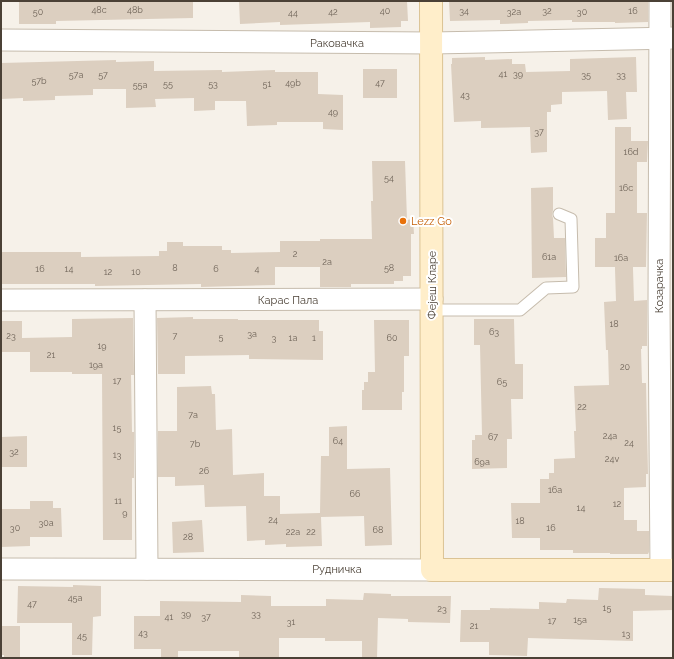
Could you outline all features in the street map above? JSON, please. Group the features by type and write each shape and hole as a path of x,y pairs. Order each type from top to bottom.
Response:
{"street":[{"name":"Фејеш Кларе","path":"431,1 432,570"},
{"name":"Козарачка","path":"660,1 667,38 667,570"},
{"name":"Раковачка","path":"1,40 432,43 667,38"},
{"name":"Карас Пала","path":"1,300 145,300 432,305"},
{"path":"145,300 147,569"},
{"name":"Рудничка","path":"1,569 667,570"}],"lane":[{"path":"432,305 520,310 546,288 573,287 571,219 559,214"}],"building":[{"path":"19,1 193,1 193,18 56,21 56,24 19,24"},
{"path":"239,1 407,1 408,21 401,21 401,27 370,28 370,22 280,25 280,22 240,24"},
{"path":"449,1 648,1 648,22 572,22 572,20 528,21 528,23 500,24 500,20 450,21"},
{"path":"485,57 485,60 512,59 512,64 525,64 526,72 570,71 570,59 636,57 637,92 626,92 627,119 608,120 607,91 562,92 562,104 551,105 551,112 547,112 547,152 531,153 530,127 481,128 481,121 454,122 452,58"},
{"path":"116,60 116,62 154,61 154,71 222,70 222,72 275,70 275,72 318,72 318,94 343,95 343,130 323,129 323,122 277,122 277,125 247,126 246,101 215,101 215,110 194,111 194,98 155,99 156,107 126,108 126,89 93,89 93,95 55,96 55,100 23,101 23,98 1,99 1,63"},
{"path":"363,69 397,69 397,98 363,98"},
{"path":"615,127 631,127 631,141 648,141 647,162 637,162 637,213 647,213 646,267 633,267 633,269 634,301 647,300 647,346 642,346 641,349 642,383 646,383 648,474 646,474 646,487 624,488 624,520 637,520 637,531 649,531 649,552 648,554 610,554 573,553 573,550 540,550 540,538 512,538 511,503 540,503 540,479 549,479 549,473 554,473 554,459 575,458 574,431 576,431 574,386 609,385 604,302 616,301 615,267 595,267 595,238 606,238 606,213 615,213"},
{"path":"372,161 405,161 407,220 413,219 414,234 411,234 411,276 403,276 403,281 394,281 394,284 351,284 351,287 320,287 320,267 275,267 275,285 201,287 201,284 95,286 95,284 1,284 1,252 81,252 81,257 159,256 159,251 167,251 167,242 183,242 183,246 222,246 222,250 231,250 231,253 280,252 280,241 372,239"},
{"path":"553,187 552,215 554,238 565,238 566,277 532,278 531,188"},
{"path":"193,317 193,319 319,320 319,331 323,331 323,360 249,359 249,355 185,356 185,374 158,374 157,318"},
{"path":"133,318 134,375 131,375 132,432 134,432 132,540 103,540 102,374 30,372 30,352 1,352 1,321 22,321 22,338 72,337 72,319"},
{"path":"474,319 514,319 515,364 523,364 523,399 511,399 512,439 507,439 507,468 472,469 472,440 475,440 475,435 482,435 480,345 474,345"},
{"path":"374,320 409,320 409,356 404,356 404,392 402,392 402,410 362,410 362,390 364,390 364,382 368,382 368,372 375,372"},
{"path":"211,386 212,394 215,394 216,430 232,429 233,475 264,473 264,496 280,496 280,514 320,513 321,456 329,456 329,427 347,426 347,469 390,468 392,545 365,546 364,516 321,517 322,546 286,547 286,544 265,545 265,540 247,541 246,506 205,507 204,485 175,486 175,477 158,477 158,431 177,431 177,387"},
{"path":"27,436 27,467 1,467 1,437"},
{"path":"30,501 53,501 53,508 61,508 62,537 30,537 30,546 1,547 1,509 30,509"},
{"path":"202,520 204,552 173,553 172,522"},
{"path":"73,585 101,586 101,616 93,617 92,655 72,655 72,623 17,623 18,586 73,587"},
{"path":"599,588 645,589 645,595 673,596 673,610 633,611 633,641 528,638 527,656 489,655 489,642 460,642 461,610 490,610 490,608 539,609 539,602 566,603 567,599 598,600"},
{"path":"364,593 391,594 391,596 451,596 450,623 408,622 408,619 378,618 377,658 362,658 362,641 325,641 325,638 279,638 279,658 239,658 239,651 178,651 178,658 161,658 161,649 134,649 134,616 160,616 160,601 241,602 241,595 271,596 271,606 326,606 326,599 363,600"},
{"path":"1,626 20,626 20,658 4,658 4,655 1,655"}],"place":[{"name":"Lezz Go","path":"403,221"}]}
